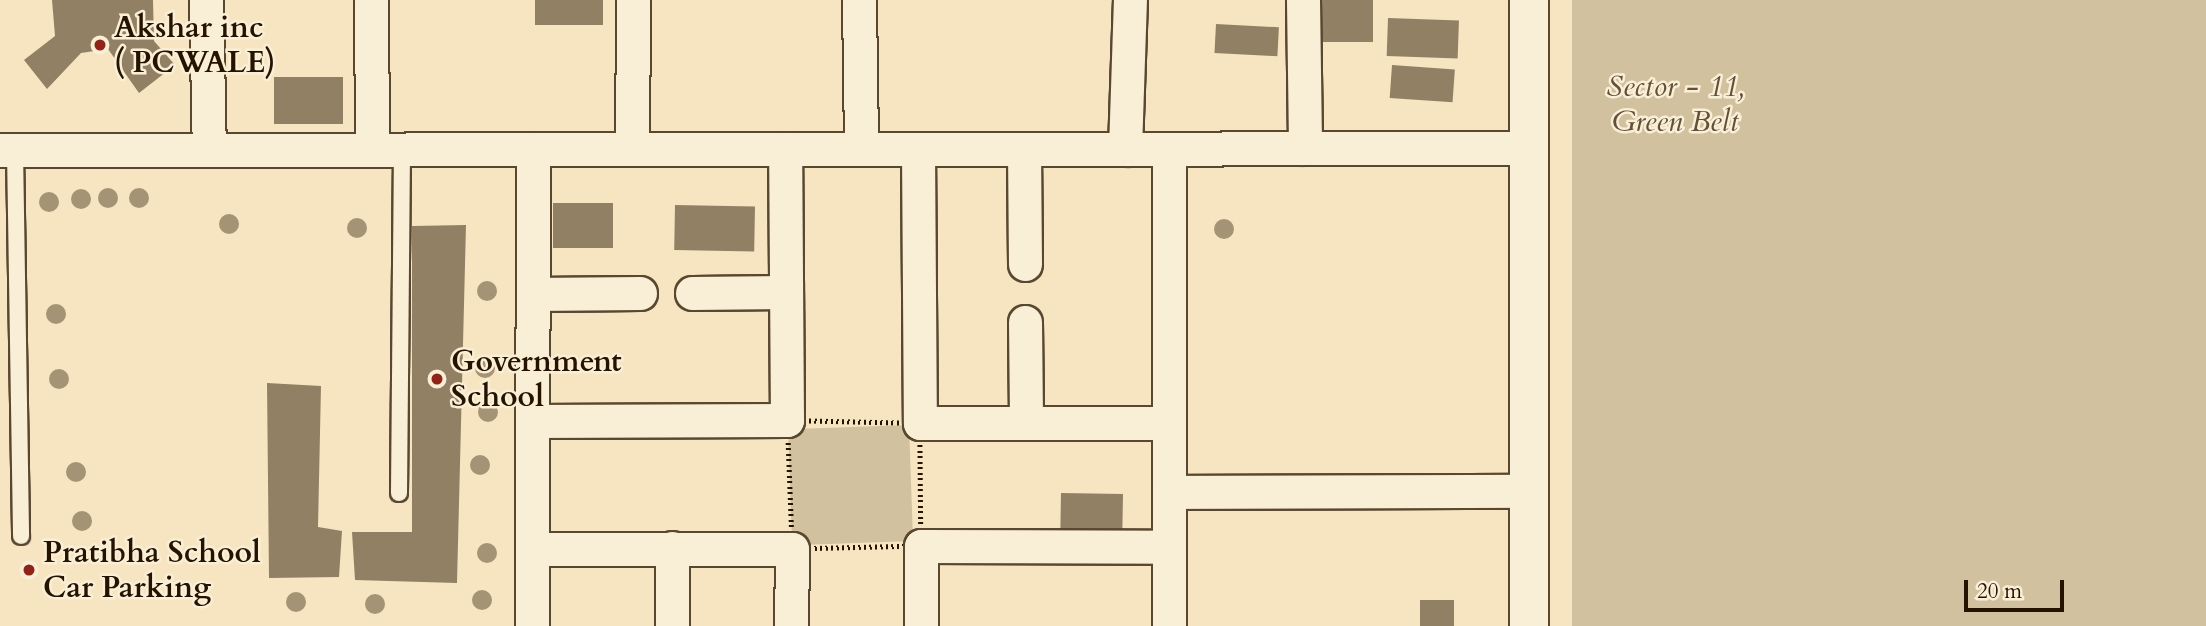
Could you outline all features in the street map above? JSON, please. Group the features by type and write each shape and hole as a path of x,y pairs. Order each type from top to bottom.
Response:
{"street":[{"path":"206,0 209,150"},
{"path":"371,0 387,149"},
{"path":"632,149 633,0"},
{"path":"859,0 861,149"},
{"path":"1125,149 1130,0"},
{"path":"1303,0 1305,148"},
{"path":"1529,0 1529,626"},
{"path":"7,150 1529,148"},
{"path":"531,626 533,149"},
{"path":"532,421 787,420 785,149"},
{"path":"918,149 920,423 1169,423"},
{"path":"1024,149 1025,264"},
{"path":"1168,149 1169,626"},
{"path":"692,293 786,292"},
{"path":"533,294 640,293"},
{"path":"1025,322 1026,423"},
{"path":"1169,492 1528,491"},
{"path":"921,626 921,546 1169,547"},
{"path":"672,548 672,626"},
{"path":"532,549 792,549 791,626"}],"lane":[{"path":"387,149 399,493"},
{"path":"7,150 21,536"}],"path":[{"path":"787,420 920,423 921,546 792,549 787,420"}],"green space":[{"name":"Sector - 11, Green Belt","path":"1572,0 2206,0 2206,626 1572,626"},
{"path":"909,425 913,541 792,545 788,429"}],"building":[{"name":"Akshar inc ( PCWALE)","path":"52,0 153,0 154,41 175,65 139,93 108,49 81,53 47,89 24,60 55,36"},
{"path":"535,0 603,0 603,25 535,25"},
{"path":"1320,0 1373,0 1373,42 1320,42"},
{"path":"1388,18 1459,20 1458,58 1387,56"},
{"path":"1216,24 1279,27 1277,56 1214,53"},
{"path":"1392,65 1455,69 1453,102 1390,98"},
{"path":"274,77 343,77 343,124 274,124"},
{"path":"553,203 613,203 613,248 553,248"},
{"path":"675,205 755,206 754,251 674,250"},
{"name":"Government School","path":"466,225 457,583 355,580 352,532 412,532 412,226"},
{"path":"267,383 321,386 318,527 342,531 339,577 269,578"},
{"path":"1061,493 1123,494 1122,543 1060,542"},
{"path":"1420,600 1454,600 1454,626 1420,626"}],"place":[{"name":"Akshar inc ( PCWALE)","path":"100,45"},
{"name":"Government School","path":"437,379"},
{"name":"Pratibha School Car Parking","path":"29,570"}]}
